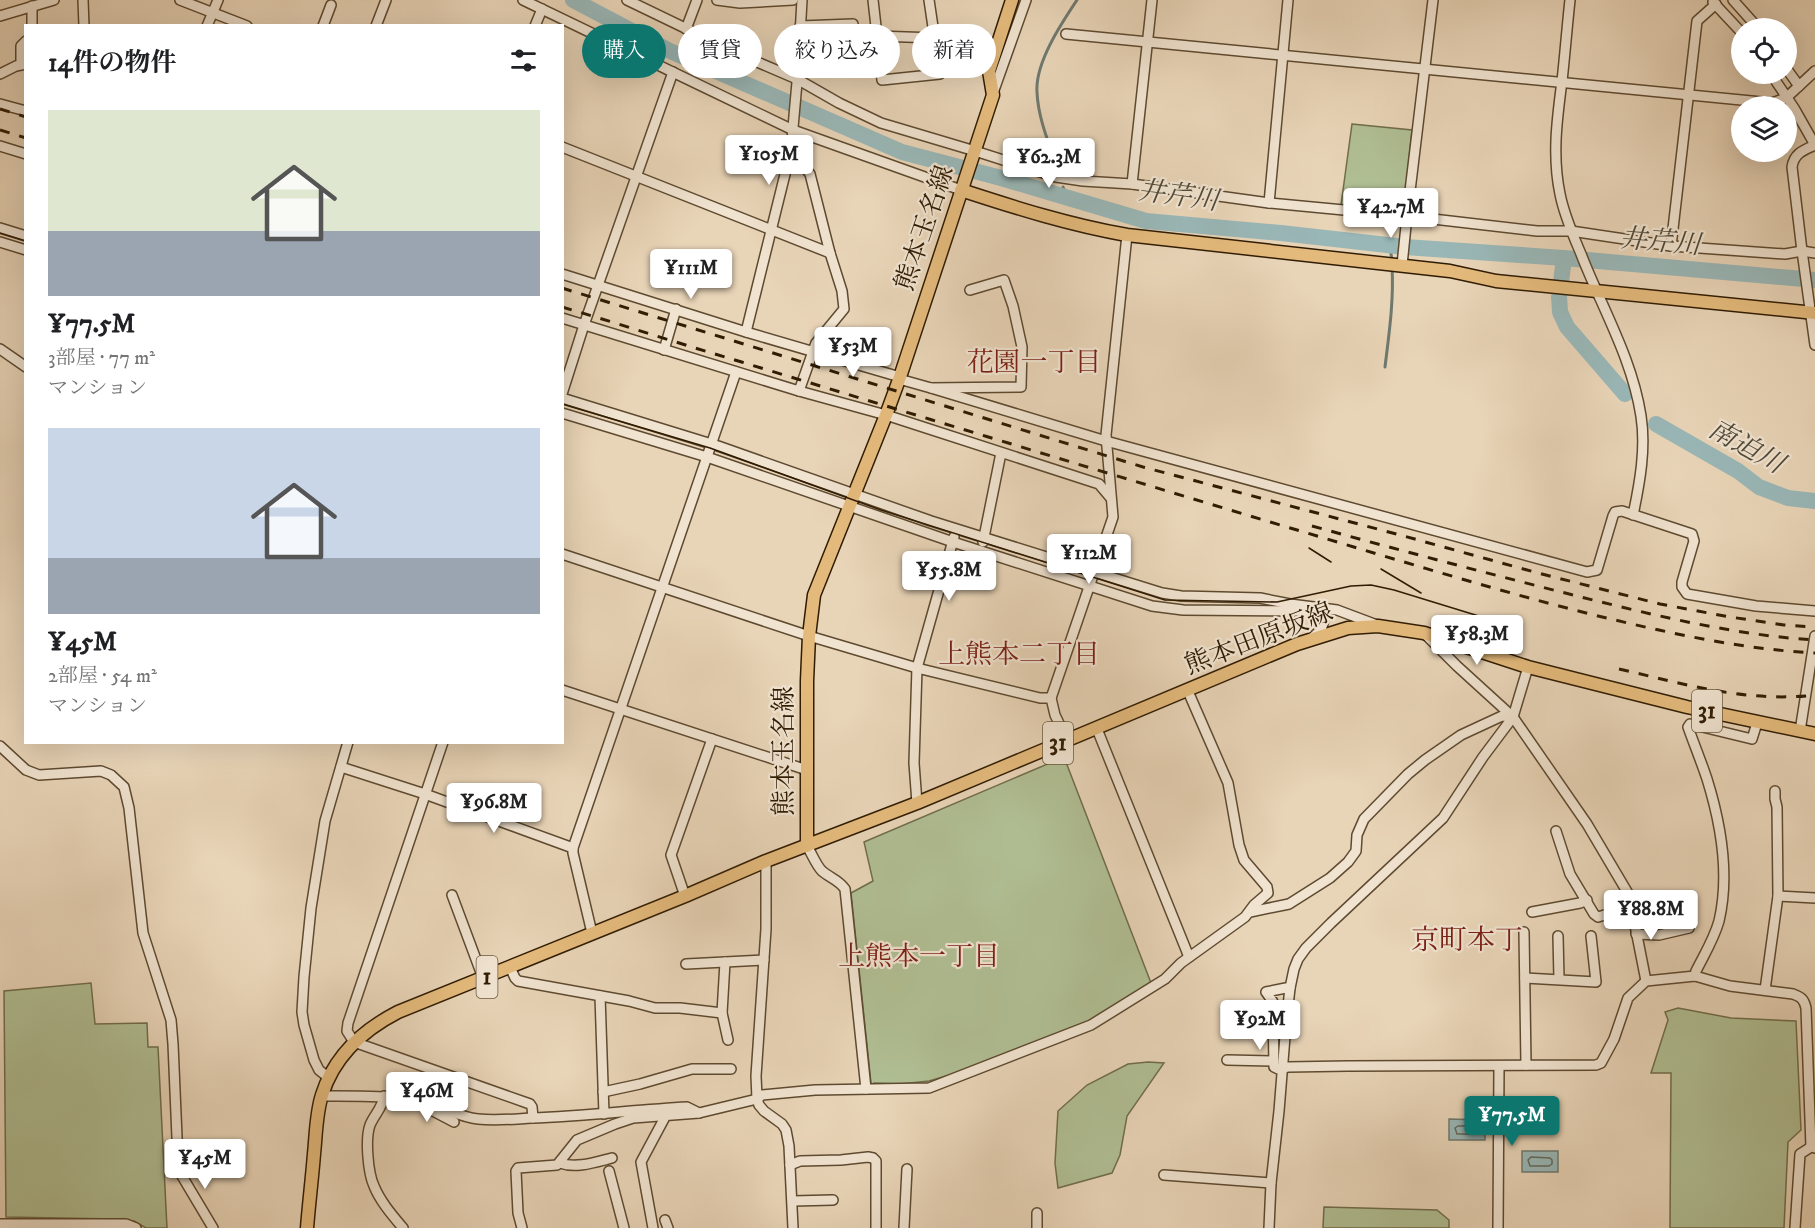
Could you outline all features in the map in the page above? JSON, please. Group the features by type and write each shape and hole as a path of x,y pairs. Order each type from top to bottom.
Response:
{"main road":[{"name":"熊本玉名線","path":"996,49 1012,0"},
{"name":"熊本玉名線","path":"307,1228 316,1126 321,1096 339,1060 354,1042 377,1023 398,1012 807,846 808,636 814,595 899,378 993,95 990,78"},
{"path":"962,187 1039,216 1095,230 1127,235 1395,264 1496,280 1594,287 1811,310"},
{"name":"熊本田原坂線","path":"807,846 1097,729 1187,689 1309,640 1348,628 1378,626 1424,633 1528,667 1815,735"}],"street":[{"path":"0,16 54,0"},
{"path":"83,0 84,24"},
{"path":"180,0 242,24"},
{"path":"208,24 218,0"},
{"path":"377,24 386,0"},
{"path":"523,0 673,72 794,126 962,187"},
{"path":"627,0 678,25"},
{"path":"688,24 697,0"},
{"path":"717,0 740,3 793,0"},
{"path":"800,24 802,0"},
{"path":"873,0 876,24"},
{"path":"929,0 933,24"},
{"path":"993,95 1026,0"},
{"path":"1132,184 1152,0"},
{"path":"1269,203 1288,0"},
{"path":"1395,264 1407,216 1433,0"},
{"path":"1570,0 1555,135 1556,165 1560,195 1573,233 1627,361 1635,388 1641,416 1642,463 1633,514"},
{"path":"1733,0 1749,18"},
{"path":"1671,246 1697,21 1714,2 1731,21"},
{"path":"323,24 331,5"},
{"path":"32,6 32,24"},
{"path":"536,24 542,9"},
{"path":"1066,34 1731,100"},
{"path":"0,74 23,64 21,46 24,43"},
{"path":"762,63 881,123 1056,177 1132,184 1269,203 1573,233 1671,246 1785,254 1815,253"},
{"path":"1788,96 1815,71"},
{"path":"564,390 584,325 662,109 673,72"},
{"path":"882,78 882,80 912,77"},
{"path":"797,79 805,78"},
{"path":"746,332 791,150 797,79"},
{"path":"0,104 24,110"},
{"path":"1797,113 1815,145 1796,155 1792,167 1815,345"},
{"path":"0,146 24,153"},
{"path":"564,148 830,253"},
{"path":"791,150 810,174 842,291 844,309 816,343 799,391"},
{"path":"0,228 24,235"},
{"path":"1067,740 1055,715 1051,698 1113,517 1106,441 1127,235"},
{"path":"0,242 24,249"},
{"path":"564,275 1106,441 1587,572 1597,570 1615,512 1622,511 1692,534 1694,542 1682,582 1682,587 1687,594 1756,606 1815,611"},
{"path":"931,388 1021,387 1022,348 1004,280 970,290"},
{"path":"664,350 676,309"},
{"path":"564,319 799,391 886,415 1099,484 1110,496"},
{"path":"0,349 24,366"},
{"path":"592,933 573,848 736,372"},
{"path":"564,397 711,444 984,538 1171,596 1249,597 1337,610 1378,626"},
{"path":"564,414 707,456 952,543 1152,606 1174,610 1337,610"},
{"path":"980,551 1001,453"},
{"path":"917,803 914,763 917,668 957,529"},
{"path":"564,555 808,636 917,668 1040,698 1051,698"},
{"path":"1309,640 1323,625 1322,617 1311,611"},
{"path":"1424,633 1513,717 1587,824 1629,895 1646,981"},
{"path":"1800,731 1815,636"},
{"path":"1269,1228 1271,1183 1290,988 1298,959 1306,948 1443,818 1482,757 1513,717 1528,667"},
{"path":"522,1228 518,1213 516,1171 518,1168 557,1165 581,1137 633,1118 699,1113 757,1099 762,1095 816,1090 936,1086 1091,1025 1159,983 1189,957 1228,930 1250,912 1269,890 1244,860 1239,845 1228,783 1187,689"},
{"path":"564,691 807,770"},
{"path":"1250,912 1289,904 1330,878 1348,862 1356,851 1357,835 1364,819 1408,774 1461,735 1502,716 1513,717"},
{"path":"1695,976 1719,922 1725,887 1725,867 1707,777 1688,727 1690,724 1752,739 1757,723"},
{"path":"1097,729 1189,957"},
{"path":"685,896 671,855 712,739"},
{"path":"329,1078 319,1070 314,1060 302,1012 318,860 325,821 347,744"},
{"path":"442,744 347,1031 354,1042 530,1104 533,1118"},
{"path":"0,747 26,770 39,775 101,771 111,775 124,787 129,808 143,933 171,1020 178,1161 182,1176 213,1228"},
{"path":"341,767 425,794 573,848"},
{"path":"1765,990 1778,896 1778,828 1775,790"},
{"path":"1557,831 1570,874 1594,914 1598,917 1631,907"},
{"path":"807,846 825,874 841,882 845,889 866,1089"},
{"path":"766,861 766,929 756,1076 757,1099 764,1111 782,1124 786,1130 789,1146 793,1228"},
{"path":"452,895 483,978"},
{"path":"1778,896 1815,898"},
{"path":"1532,912 1587,900"},
{"path":"1636,934 1659,934 1689,928"},
{"path":"1524,932 1527,1065"},
{"path":"1558,936 1559,979"},
{"path":"1525,978 1596,982 1592,936"},
{"path":"686,964 764,960"},
{"path":"725,962 722,1012 728,1040"},
{"path":"510,967 514,978 518,981 629,1001 655,1008 722,1012"},
{"path":"1290,988 1266,992 1273,1002 1276,1068 1596,1065 1602,1064 1614,1039 1628,998 1646,981 1695,976 1730,986 1800,996 1804,1001 1813,1147 1800,1154 1795,1228"},
{"path":"600,996 604,1114"},
{"path":"1227,1060 1274,1060"},
{"path":"1498,1228 1499,1066"},
{"path":"603,1092 692,1070 731,1069"},
{"path":"321,1096 384,1096 431,1105 463,1117 504,1120 687,1107 699,1113"},
{"path":"384,1096 380,1109 370,1125 368,1157 373,1185 403,1228"},
{"path":"419,1102 454,1122"},
{"path":"653,1228 642,1162 664,1115"},
{"path":"560,1163 583,1165 612,1158"},
{"path":"790,1165 800,1161 873,1158 876,1161 876,1228"},
{"path":"904,1228 907,1169"},
{"path":"609,1171 624,1228"},
{"path":"1164,1175 1271,1183"},
{"path":"792,1201 833,1200"},
{"path":"1037,1213 1037,1228"},
{"path":"0,1224 126,1224 136,1228"}],"green space":[{"path":"1352,124 1412,130 1404,210 1341,205"},
{"path":"1064,757 1151,983 1087,1022 960,1072 929,1081 901,1084 874,1083 874,1086 871,1083 851,893 873,881 864,842"},
{"path":"91,983 95,1024 147,1023 148,1047 158,1047 167,1228 146,1228 134,1221 115,1219 6,1217 4,991"},
{"path":"1678,1008 1731,1018 1796,1021 1801,1130 1788,1142 1784,1228 1670,1228 1671,1073 1651,1073 1668,1020 1665,1012"},
{"path":"1164,1063 1127,1116 1120,1155 1112,1173 1058,1188 1055,1163 1058,1111 1087,1085 1128,1064"},
{"path":"1324,1207 1437,1210 1449,1220 1449,1228 1323,1228"}],"water":[{"path":"1449,1119 1485,1120 1485,1140 1449,1140"},
{"path":"1522,1151 1558,1151 1558,1172 1522,1172"}],"waterway":[{"name":"井芹川","path":"573,0 670,51 902,152 1001,178 1146,221 1405,247 1815,280"},
{"path":"1059,172 1040,112 1037,81 1050,44 1077,0"},
{"path":"1063,187 1068,198"},
{"path":"1390,246 1392,261"},
{"name":"南迫川","path":"1561,282 1564,258"},
{"path":"1385,367 1392,304 1392,267"},
{"name":"南迫川","path":"1559,296 1560,312 1567,327 1625,394"},
{"name":"南迫川","path":"1656,424 1738,471 1759,487 1788,498 1815,501"}],"tram line":[{"path":"0,233 24,240"},
{"path":"564,405 710,448 881,510 1165,600 1277,602 1351,586 1371,585 1495,621"},
{"path":"1309,548 1331,562"},
{"path":"1381,569 1421,593"}],"railway":[{"path":"0,109 24,116"},
{"path":"0,130 24,137"},
{"path":"564,289 1143,467 1660,604 1730,617 1815,627"},
{"path":"564,308 1413,565 1519,595 1618,621 1702,639 1758,648 1815,653"},
{"path":"1312,526 1663,617 1754,634 1815,640"},
{"path":"1619,669 1716,691 1789,697 1815,695"}],"district":[{"name":"花園一丁目","path":"1034,363"},
{"name":"上熊本二丁目","path":"1019,655"},
{"name":"京町本丁","path":"1467,940"},
{"name":"上熊本一丁目","path":"919,957"}]}
